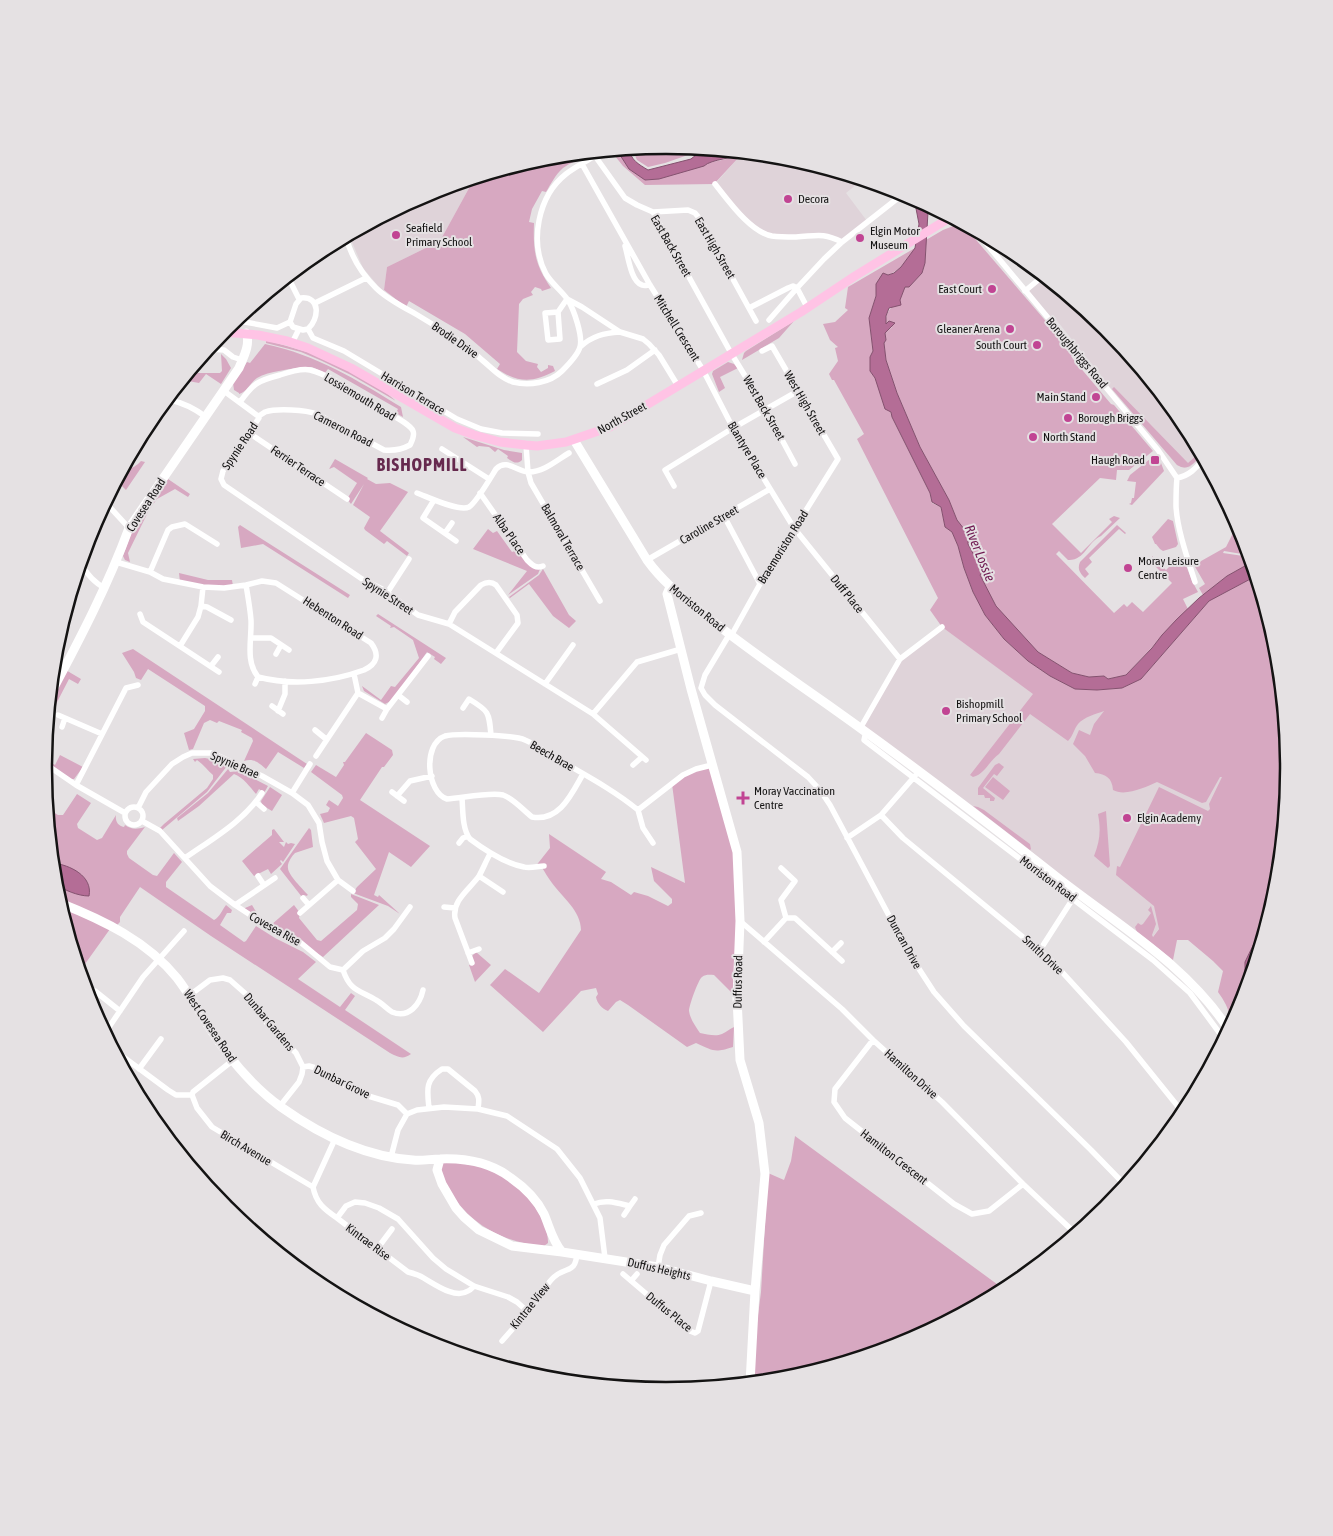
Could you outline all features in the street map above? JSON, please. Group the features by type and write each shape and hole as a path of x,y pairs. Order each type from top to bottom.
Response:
{"main road":[{"name":"North Street","path":"234,332 293,339 351,368 455,428 474,436 500,442 549,445 574,440 610,426 946,221"}],"street":[{"name":"East Back Street","path":"598,158 625,198 653,212 731,353"},
{"name":"Brodie Drive","path":"580,347 579,327 575,313 568,299 546,274 538,241 542,210 546,199 566,175 589,159"},
{"name":"Mitchell Crescent","path":"582,164 650,285 703,370"},
{"path":"715,184 743,216 756,228 771,236 796,237 822,234 842,242"},
{"path":"769,320 824,259 842,242 896,199"},
{"name":"East High Street","path":"653,212 688,210 700,218 756,321"},
{"name":"Mitchell Crescent","path":"623,238 635,281 641,285 650,285"},
{"name":"Brodie Drive","path":"348,243 366,278 378,290 461,343 482,359 497,374 512,382 534,384 560,374 569,365 580,347 587,341 602,334 620,332"},
{"name":"Boroughbriggs Road","path":"986,243 1158,450 1177,478"},
{"path":"316,304 366,278"},
{"path":"1025,291 1039,280"},
{"path":"291,283 299,299"},
{"path":"749,308 793,286 797,288 807,307"},
{"path":"308,298 316,304 317,312 312,325 308,329 291,326 293,308 299,299 308,298"},
{"name":"Brodie Drive","path":"568,299 620,332 643,339 655,350 678,386"},
{"path":"558,312 545,313 548,340 560,339 558,312 568,299"},
{"path":"245,322 277,328 290,322"},
{"path":"293,339 297,328"},
{"name":"Harrison Terrace","path":"308,329 316,339 344,351 457,419 502,433 538,434"},
{"name":"Covesea Road","path":"60,677 89,622 129,528 224,391 247,350 248,338 246,333"},
{"name":"West High Street","path":"762,351 772,346 838,460"},
{"path":"218,350 224,350 233,357 243,357"},
{"path":"597,384 626,370 655,350"},
{"name":"West Back Street","path":"731,353 766,410 795,464"},
{"name":"Lossiemouth Road","path":"240,402 253,385 262,380 309,369 340,384 410,427 414,435 410,445"},
{"name":"Blantyre Place","path":"703,370 733,428 794,528"},
{"path":"224,391 258,416"},
{"path":"674,486 665,470 798,391"},
{"path":"174,402 192,407 206,417"},
{"name":"Cameron Road","path":"258,416 265,412 273,411 309,411 384,450 400,450 410,445"},
{"name":"Spynie Road","path":"221,477 223,471 259,418 258,416"},
{"name":"Ferrier Terrace","path":"249,433 347,499"},
{"name":"Morriston Road","path":"574,440 647,560 670,588 730,635 864,730 917,774 1075,896 1155,956 1175,967 1216,1009 1225,1023"},
{"name":"Balmoral Terrace","path":"526,445 528,472 532,483 600,601"},
{"path":"442,449 490,479"},
{"path":"417,493 458,508 466,508 473,504 498,466 503,464 528,472 543,469 569,453"},
{"name":"Braemoriston Road","path":"701,688 705,675 794,528 838,460"},
{"path":"1196,582 1185,549 1176,507 1177,478 1189,474 1199,464"},
{"name":"Spynie Street","path":"221,477 224,485 261,511 418,615 449,624 593,714 644,758 633,765"},
{"name":"Caroline Street","path":"647,560 770,489"},
{"name":"Alba Place","path":"480,493 527,560 539,568 543,566"},
{"path":"434,500 423,518 456,541"},
{"path":"111,508 129,528"},
{"path":"724,516 760,584"},
{"path":"445,533 452,523"},
{"path":"150,572 168,530 172,527 185,524 217,544"},
{"name":"Duff Place","path":"794,528 900,659"},
{"path":"387,593 409,559"},
{"name":"Hebenton Road","path":"116,562 150,572 163,579 203,587 224,588 262,581 276,583 371,643 376,649 377,655 370,667 354,674 322,681 285,681 258,677"},
{"path":"85,570 104,588"},
{"path":"449,624 454,612 481,585 492,582 496,585 518,619 516,626 496,653"},
{"path":"246,585 251,618 250,659 251,666 258,677 254,684"},
{"path":"180,646 198,618 203,587"},
{"name":"Duffus Road","path":"670,588 667,594 680,649 735,843 738,865 740,921 737,998 740,1060 758,1123 765,1174 755,1291 750,1376"},
{"path":"201,606 207,607 231,620"},
{"path":"140,614 143,622 219,672"},
{"path":"864,730 900,659 942,627"},
{"path":"252,638 272,638 289,650"},
{"path":"276,654 281,645"},
{"path":"545,684 573,645"},
{"path":"593,714 637,662 680,649"},
{"path":"382,718 428,656"},
{"path":"211,666 218,657"},
{"path":"316,756 358,693 354,674"},
{"path":"272,706 280,712 285,694 285,681"},
{"path":"76,785 126,688 138,685"},
{"name":"Duncan Drive","path":"701,688 705,695 716,705 808,777 819,788 830,805 910,955 934,992 964,1026 1121,1181"},
{"path":"358,693 387,709"},
{"path":"398,695 407,702"},
{"path":"463,708 468,699 482,707 489,714 491,735"},
{"path":"58,714 102,734"},
{"path":"62,727 65,718"},
{"path":"315,730 326,739"},
{"name":"Beech Brae","path":"584,774 559,811 536,818 502,795 442,798 437,792 432,776 430,758 431,751 440,739 446,736 491,735 524,739 584,774 638,810"},
{"name":"Spynie Brae","path":"138,808 146,792 172,764 183,756 201,752 212,753 292,792 308,805 319,823 327,861 338,880 354,891"},
{"path":"292,792 310,764"},
{"path":"653,844 642,828 638,810 683,775 696,769 712,766"},
{"name":"Covesea Rise","path":"52,769 76,785 125,813 125,820 130,825 136,826 142,822 160,831 197,873 235,906 273,930 300,942 330,967 343,970"},
{"path":"847,838 882,815 917,774"},
{"path":"404,801 395,794 410,781 432,776"},
{"path":"185,858 230,827 256,802 262,792"},
{"path":"462,798 465,828 468,836 490,854 526,868 544,866"},
{"path":"256,802 264,809"},
{"path":"125,813 130,808 138,808 143,814 142,822"},
{"name":"Smith Drive","path":"882,815 917,849 1052,961 1126,1042 1178,1107"},
{"path":"459,843 468,836"},
{"path":"472,962 455,918 455,908 462,895 479,876 490,854"},
{"path":"781,868 795,881 781,900 786,918"},
{"path":"258,876 264,885"},
{"path":"479,876 503,892"},
{"path":"235,906 275,878"},
{"path":"300,913 338,880"},
{"path":"1040,950 1075,896"},
{"path":"303,898 309,906"},
{"name":"West Covesea Road","path":"68,907 133,938 159,960 190,995 204,1020 232,1061 280,1106 335,1139 391,1157 429,1162 437,1170"},
{"path":"410,907 394,930 385,938 363,951 343,970 346,979 352,987 383,1004 392,1012 403,1013 417,1006 422,990"},
{"path":"444,907 455,908"},
{"path":"764,942 786,918 791,917 798,920 842,961"},
{"name":"Hamilton Drive","path":"740,921 842,1009 873,1040 942,1102 1071,1230"},
{"path":"110,1026 143,977 184,931"},
{"path":"832,952 840,943"},
{"path":"468,953 479,949"},
{"name":"Morriston Road","path":"1155,956 1190,993 1220,1034"},
{"name":"Dunbar Gardens","path":"190,995 210,980 224,978 230,980 247,995 264,1020 296,1054 303,1067"},
{"path":"98,984 95,991 120,1011"},
{"path":"139,1069 161,1039"},
{"name":"Hamilton Crescent","path":"873,1040 835,1089 834,1102 845,1118 954,1204 972,1214 989,1211 1023,1184"},
{"path":"127,1060 176,1095 192,1095 193,1092 232,1061"},
{"path":"280,1106 298,1082 303,1067"},
{"name":"Dunbar Grove","path":"303,1067 316,1068 338,1082 365,1095 398,1105 407,1114"},
{"path":"430,1108 427,1088 442,1068 448,1069 475,1091 479,1100 478,1109"},
{"name":"Birch Avenue","path":"192,1095 197,1108 212,1127 313,1187"},
{"path":"391,1157 398,1130 407,1114 430,1108 459,1106 507,1116 557,1149 580,1178 600,1218 605,1258"},
{"path":"335,1139 313,1187 318,1204 337,1218"},
{"name":"West Covesea Road","path":"420,1160 455,1158 477,1162 511,1177 531,1195 544,1214 555,1244 562,1252"},
{"path":"440,1159 437,1170 442,1184 456,1208 479,1230 512,1246 562,1252"},
{"path":"624,1215 635,1199"},
{"path":"594,1204 608,1201 630,1206"},
{"name":"Kintrae Rise","path":"474,1286 468,1292 460,1294 433,1285 419,1276 408,1272 337,1218 346,1206 355,1202 380,1208 398,1219 433,1258 446,1269 474,1286 508,1297 527,1311"},
{"path":"658,1267 664,1245 689,1216 702,1213"},
{"path":"377,1249 392,1229"},
{"path":"544,1250 553,1238"},
{"name":"Duffus Heights","path":"562,1252 658,1267 711,1282 755,1291"},
{"name":"Kintrae View","path":"502,1341 555,1276 574,1267 577,1254"},
{"name":"Duffus Place","path":"624,1274 690,1331 695,1333 698,1331 711,1282"},
{"path":"631,1281 637,1274"}],"shaded area":[{"path":"631,155 638,164 648,170 691,159 697,155 731,157 659,179 645,180 629,169 620,156"},
{"path":"635,155 689,155 648,167 637,160"},
{"path":"615,156 621,156 646,180 659,179 707,163 731,157 738,158 714,184 645,185 623,166"},
{"path":"738,158 825,175 856,185 846,193 867,221 842,242 833,238 784,238 756,228 715,184"},
{"path":"574,161 563,168 546,192 542,191 532,209 529,222 534,223 534,242 538,265 551,288 542,291 535,287 531,292 533,295 523,299 519,304 517,352 526,361 538,364 537,367 541,372 548,368 548,365 553,366 555,371 539,378 526,380 505,374 497,369 500,364 465,334 409,301 406,307 384,290 387,267 440,241 470,187 508,175"},
{"name":"Seafield Primary School","path":"470,187 440,241 387,267 384,291 363,268 352,241 395,217"},
{"path":"916,207 928,213 925,263 922,273 909,287 905,287 900,300 901,305 889,308 886,324 889,321 895,323 885,333 886,360 897,393 920,447 949,500 957,520 968,534 968,544 984,570 980,575 996,606 1038,652 1072,673 1089,677 1104,676 1108,679 1126,675 1177,619 1199,598 1227,576 1246,565 1251,579 1209,601 1141,679 1122,688 1075,689 1050,676 1028,661 1004,639 985,615 973,592 952,532 945,527 941,507 932,502 930,493 891,412 885,409 875,378 870,371 870,357 873,351 869,318 876,296 876,284 883,273 888,275 894,273 901,267 915,248 919,224"},
{"path":"954,226 972,235 1044,319 1072,355 1073,359 1153,451 1129,470 1117,470 1116,480 1100,478 1052,524 1081,553 1092,542 1078,558 1074,560 1068,560 1059,551 1056,554 1114,613 1124,604 1127,607 1132,602 1143,612 1172,583 1150,561 1152,556 1166,570 1177,559 1184,560 1198,592 1183,599 1188,609 1126,675 1108,679 1104,676 1089,677 1072,673 1038,652 996,606 980,575 984,570 968,544 968,534 957,520 949,500 920,447 897,393 886,360 885,333 892,327 886,325 887,313 900,298 905,286 909,287 922,273 925,263 926,240"},
{"path":"915,248 897,270 888,275 883,273 869,318 873,351 870,357 870,371 930,493 932,503 941,507 945,527 952,532 973,592 985,615 1004,639 1028,661 1050,676 1075,689 1122,688 1141,679 1209,601 1251,579 1269,648 1275,688 1279,728 1279,808 1269,888 1260,927 1245,962 1245,973 1229,1014 1218,992 1223,971 1188,940 1177,940 1173,960 1137,932 1135,927 1138,923 1143,924 1151,913 1148,910 1151,906 1156,924 1153,937 1159,929 1154,906 1116,875 1117,866 1120,867 1159,787 1208,811 1210,809 1209,804 1222,777 1220,777 1206,802 1202,803 1157,782 1129,792 1113,790 1110,780 1102,774 1095,773 1085,756 1073,744 1079,730 1090,735 1094,724 1104,711 1090,716 1081,722 1068,741 1030,714 984,770 973,777 970,775 1033,694 942,627 930,610 938,598 857,439 864,434 829,374 838,361 835,348 838,347 830,340 823,324 835,322 848,310 845,308 848,287"},
{"path":"1039,280 1071,306 1101,334 1154,394 1177,427 1197,460 1190,467 1184,468 1177,465 1104,380 1054,317 1050,319 1026,291"},
{"path":"794,321 779,338 742,360 746,351"},
{"path":"266,340 324,357 384,391 396,401 322,361 301,352 266,343"},
{"path":"265,344 302,355 352,378 401,407 403,417 396,413 398,409 328,369 325,373 312,367 305,367 268,374 257,378 239,394 234,390 233,383 247,362 250,363"},
{"path":"221,354 231,368 221,384 206,374 199,383 190,381 197,373 220,373 222,371"},
{"path":"728,362 738,368 720,377 725,388 719,392 712,374 713,371"},
{"path":"1114,387 1188,463 1195,457 1197,460 1187,467 1177,465 1112,389"},
{"path":"463,437 504,450 522,453 522,460 517,463 513,462 498,449 495,452 489,447 477,447"},
{"path":"1155,455 1164,471 1132,505 1129,504 1132,498 1134,498 1136,482 1127,481 1130,475"},
{"path":"335,459 376,484 390,483 408,492 380,531 409,553 407,556 387,541 384,544 365,530 364,528 370,517 353,505 364,484 351,504 347,499 357,483 334,467 329,469"},
{"path":"141,461 145,462 126,490 122,486 131,468"},
{"path":"168,479 190,494 188,497 175,489 157,499 149,510 128,553 130,562 125,560 123,556 132,531"},
{"path":"1114,516 1120,518 1092,542 1112,522 1109,519"},
{"path":"1168,519 1173,521 1178,544 1176,547 1163,551 1155,544 1152,537"},
{"path":"240,525 350,595 348,598 263,544 241,548 238,527"},
{"path":"1117,525 1126,533 1119,529 1089,558 1092,562 1085,569 1089,574 1085,578 1080,571 1080,562"},
{"path":"488,529 493,533 497,531 512,552 517,550 540,569 538,574 508,595 527,571 473,549"},
{"path":"1233,533 1242,554 1224,551 1223,553 1242,556 1246,565 1227,576 1203,595 1199,588 1205,584 1194,565 1226,547"},
{"path":"543,569 569,615 576,621 569,628 553,616 529,584 509,597 539,575"},
{"path":"179,573 208,580 232,580 233,586 224,588 180,582"},
{"path":"378,614 446,658 441,664 427,652 393,700 385,704 364,691 362,686 381,700 391,686 395,687 419,658 413,640 394,627 390,628 391,626 376,616"},
{"name":"Elgin Academy","path":"942,627 1034,694 1269,706 1181,898 1149,942 861,727 900,659"},
{"path":"133,649 307,764 304,768 278,752 266,769 254,761 244,761 253,741 252,738 241,732 242,730 219,721 217,723 210,720 204,723 193,749 189,750 184,733 194,729 205,711 205,706 148,669 141,680 136,678 122,653"},
{"path":"64,669 81,679 78,684 69,679 56,703 58,689 64,676"},
{"path":"366,733 392,750 393,755 382,767 360,800 430,846 411,867 389,852 374,895 378,897 379,895 400,914 388,906 353,893 376,869 355,842 358,839 354,818 351,816 324,823 320,814 328,812 330,808 326,805 329,800 338,806 343,798 342,795 311,772 316,765 336,777 344,765 343,762 345,762"},
{"path":"60,755 83,767 74,779 70,779 52,765 52,763 55,765"},
{"path":"205,758 227,766 207,792 162,830 160,828 207,788 213,779 213,775 197,760 195,762 193,759"},
{"path":"999,763 1004,767 997,776 994,774 983,788 995,798 994,801 990,801 990,798 985,798 984,795 978,795 978,788 995,765"},
{"path":"712,765 735,843 737,998 714,975 705,975 698,983 689,1011 700,1033 719,1035 734,1027 733,1047 714,1050 696,1043 687,1047 620,1000 608,1011 604,1009 600,1006 596,997 598,994 596,988 581,991 543,1032 490,985 505,969 539,993 581,930 578,917 571,905 552,883 541,866 535,867 550,848 549,834 606,872 601,879 611,882 631,895 634,892 648,896 668,906 672,903 672,899 654,881 651,867 685,883 672,784 683,775"},
{"path":"228,769 230,772 239,771 268,786 264,793 259,789 256,794 243,780 234,774 199,806 178,821 177,818 208,793"},
{"path":"993,777 1010,791 1003,800 985,787"},
{"path":"270,787 282,795 272,811 262,805 261,801"},
{"path":"77,794 91,803 77,824 78,828 97,840 102,838 116,815 117,823 120,826 124,827 125,825 135,829 145,827 127,851 129,858 157,876 174,853 182,862 166,882 166,887 214,920 226,905 232,910 231,913 227,913 220,925 244,942 256,926 303,952 316,962 298,979 340,1007 351,993 355,996 345,1010 411,1054 398,1057 390,1053 211,936 140,887 120,917 120,922 117,925 68,904 58,848 54,813 63,815"},
{"path":"973,806 984,810 1030,844 1031,849 1030,850"},
{"path":"1106,811 1110,866 1108,868 1094,856 1099,835 1098,814"},
{"path":"309,828 311,830 313,847 295,853 288,866 290,874 308,895 302,897 280,869"},
{"path":"274,829 284,842 279,842 284,847 286,842 288,844 295,844 283,862 280,861 282,864 271,874 268,869 254,876 242,861 272,835 272,830"},
{"path":"60,864 73,869 84,877 89,889 89,896 64,889"},
{"path":"351,894 379,905 323,957 271,925 294,905 300,913 299,918 317,940 321,941 357,910 358,904 351,897"},
{"path":"252,905 258,915 271,925 245,909"},
{"path":"69,911 110,929 85,964"},
{"path":"1256,939 1245,973 1245,962"},
{"path":"476,952 491,965 475,982 469,965 473,964 472,956"},
{"path":"795,1136 998,1285 938,1319 864,1349 825,1361 750,1376 761,1292 768,1173 784,1180 791,1161"},
{"path":"450,1161 488,1169 498,1173 519,1188 543,1220 548,1243 544,1246 515,1241 489,1230 477,1222 457,1201 444,1180 441,1164"}],"place":[{"name":"Decora","path":"788,199"},
{"name":"Seafield Primary School","path":"396,235"},
{"name":"Elgin Motor Museum","path":"860,238"},
{"name":"East Court","path":"992,289"},
{"name":"Gleaner Arena","path":"1010,329"},
{"name":"South Court","path":"1037,345"},
{"name":"Main Stand","path":"1096,397"},
{"name":"Borough Briggs","path":"1068,418"},
{"name":"North Stand","path":"1033,437"},
{"name":"Haugh Road","path":"1155,460"},
{"name":"Moray Leisure Centre","path":"1128,568"},
{"name":"Bishopmill Primary School","path":"946,711"},
{"name":"Moray Vaccination Centre","path":"743,798"},
{"name":"Elgin Academy","path":"1127,818"}],"district":[{"name":"BISHOPMILL","path":"422,465"}],"water label":[{"name":"River Lossie","path":"980,553"}]}
